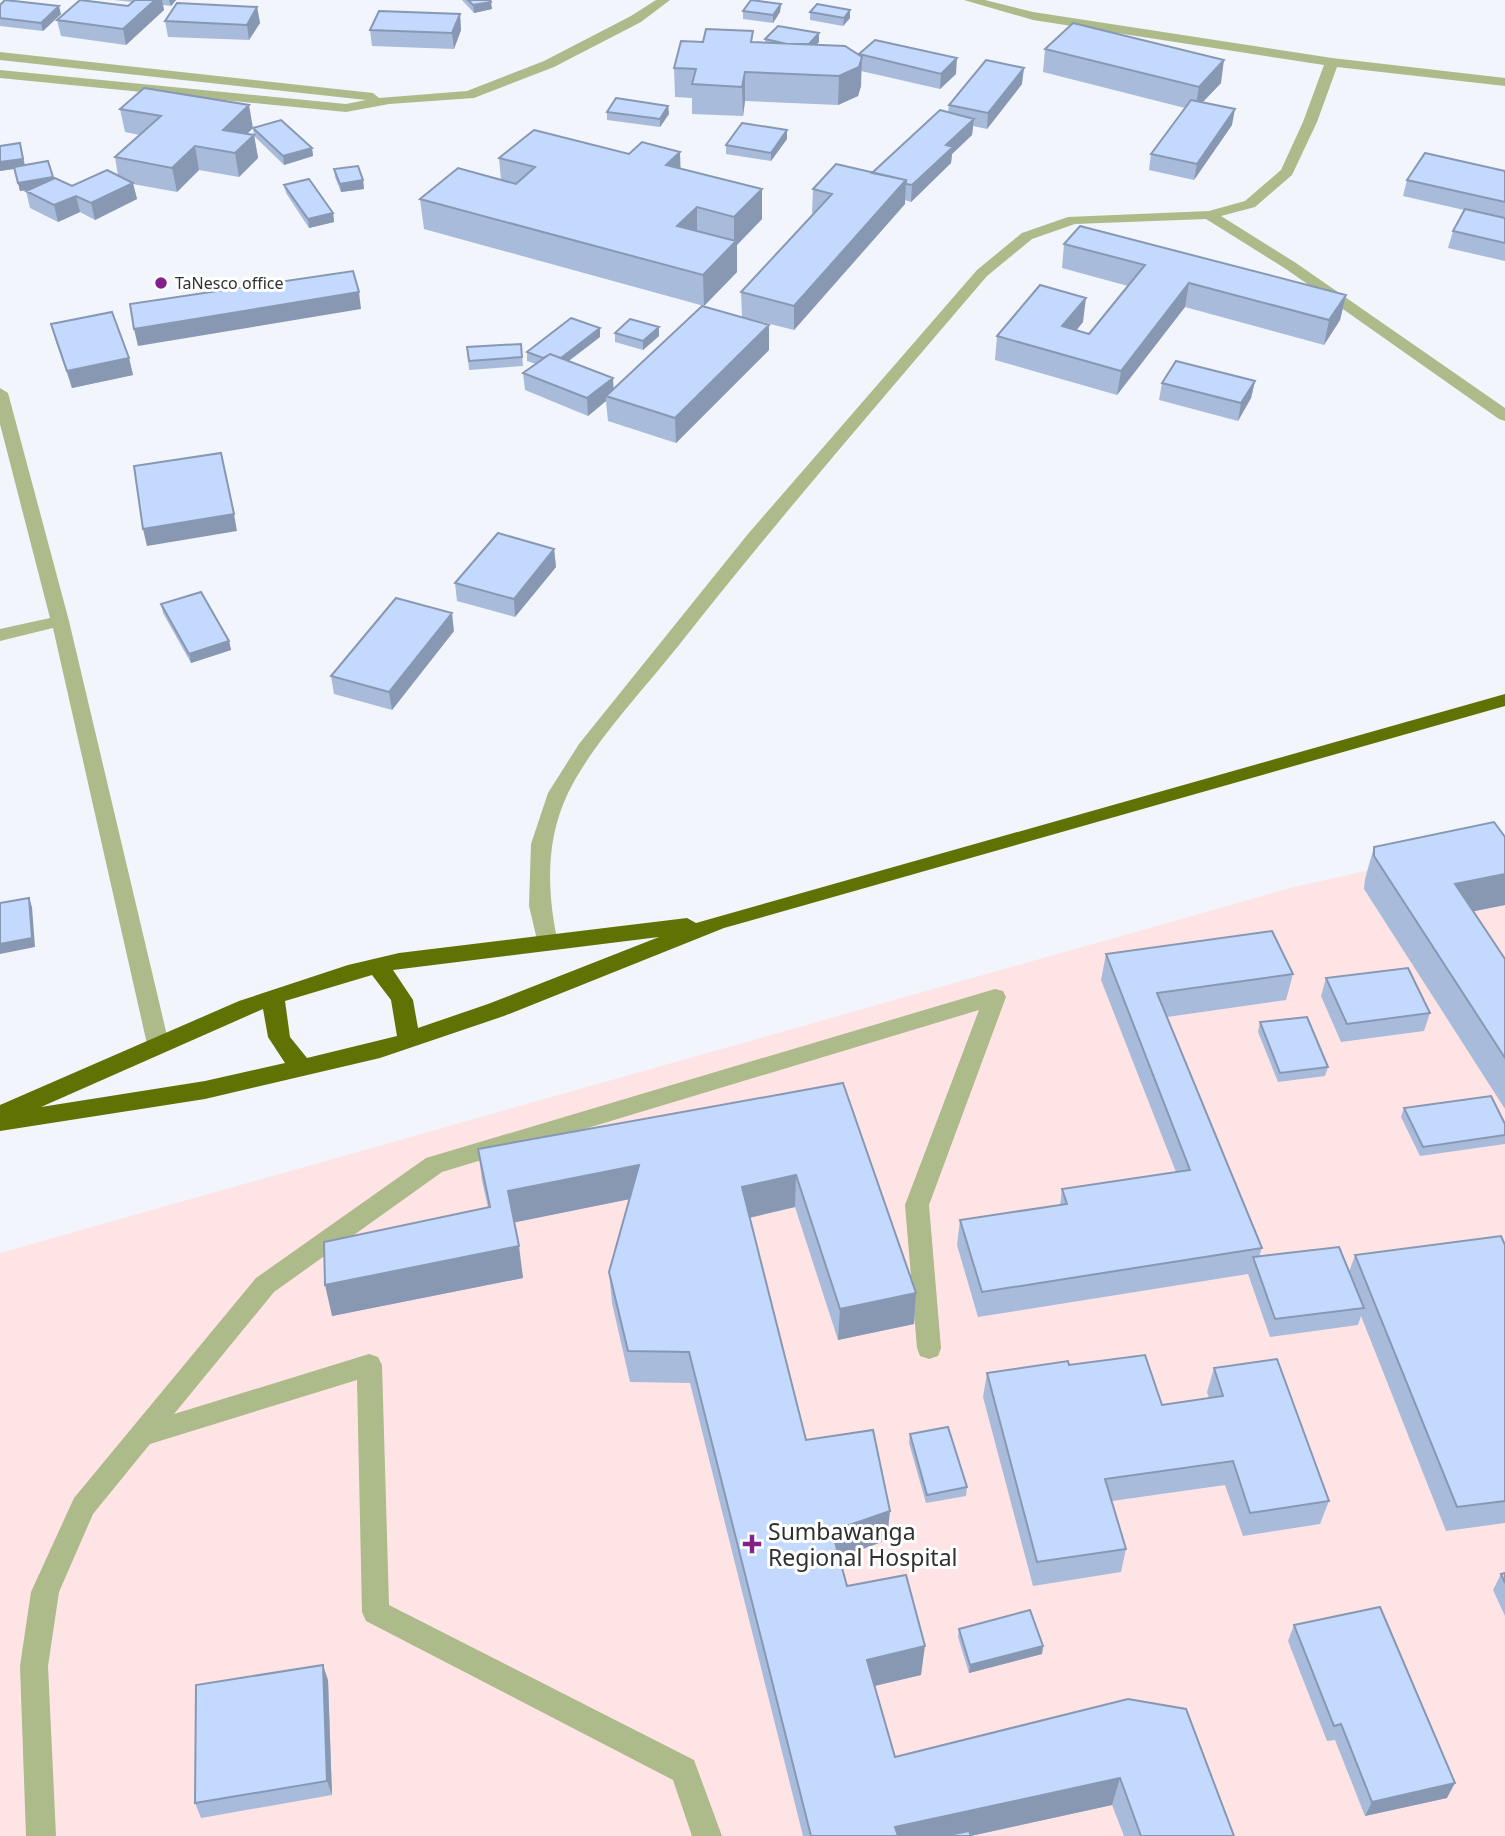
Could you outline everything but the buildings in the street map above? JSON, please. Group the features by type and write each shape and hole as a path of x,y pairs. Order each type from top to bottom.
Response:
{"highway":[{"path":"0,1122 168,1096 304,1069 408,1042 718,922 1505,700"},
{"path":"0,1115 158,1044 313,981 376,965 718,922"},
{"path":"376,965 391,980 405,1002 408,1042"},
{"path":"274,996 273,1018 278,1037 286,1051 304,1069"}],"street":[{"path":"0,74 346,108 389,100 469,94 549,64 636,19 664,0"},
{"path":"970,0 1033,16 1332,62 1505,82"},
{"path":"0,56 389,100"},
{"path":"547,943 539,906 541,844 558,793 586,749 754,538 982,272 1027,236 1073,220 1209,215 1250,204 1287,172 1310,122 1332,62"},
{"path":"1209,215 1291,266 1505,416"},
{"path":"0,393 60,621 158,1044"},
{"path":"0,635 60,621"},
{"path":"41,1836 34,1666 45,1592 83,1506 265,1285 434,1166 995,997 917,1205 929,1348"},
{"path":"142,1436 369,1365 376,1612 684,1770 707,1836"}],"shaded area":[{"name":"Sumbawanga Regional Hospital","path":"1505,840 1505,1836 0,1836 0,1253 1294,887"}],"place":[{"name":"TaNesco office","path":"161,283"},
{"name":"Sumbawanga Regional Hospital","path":"752,1544"}]}
